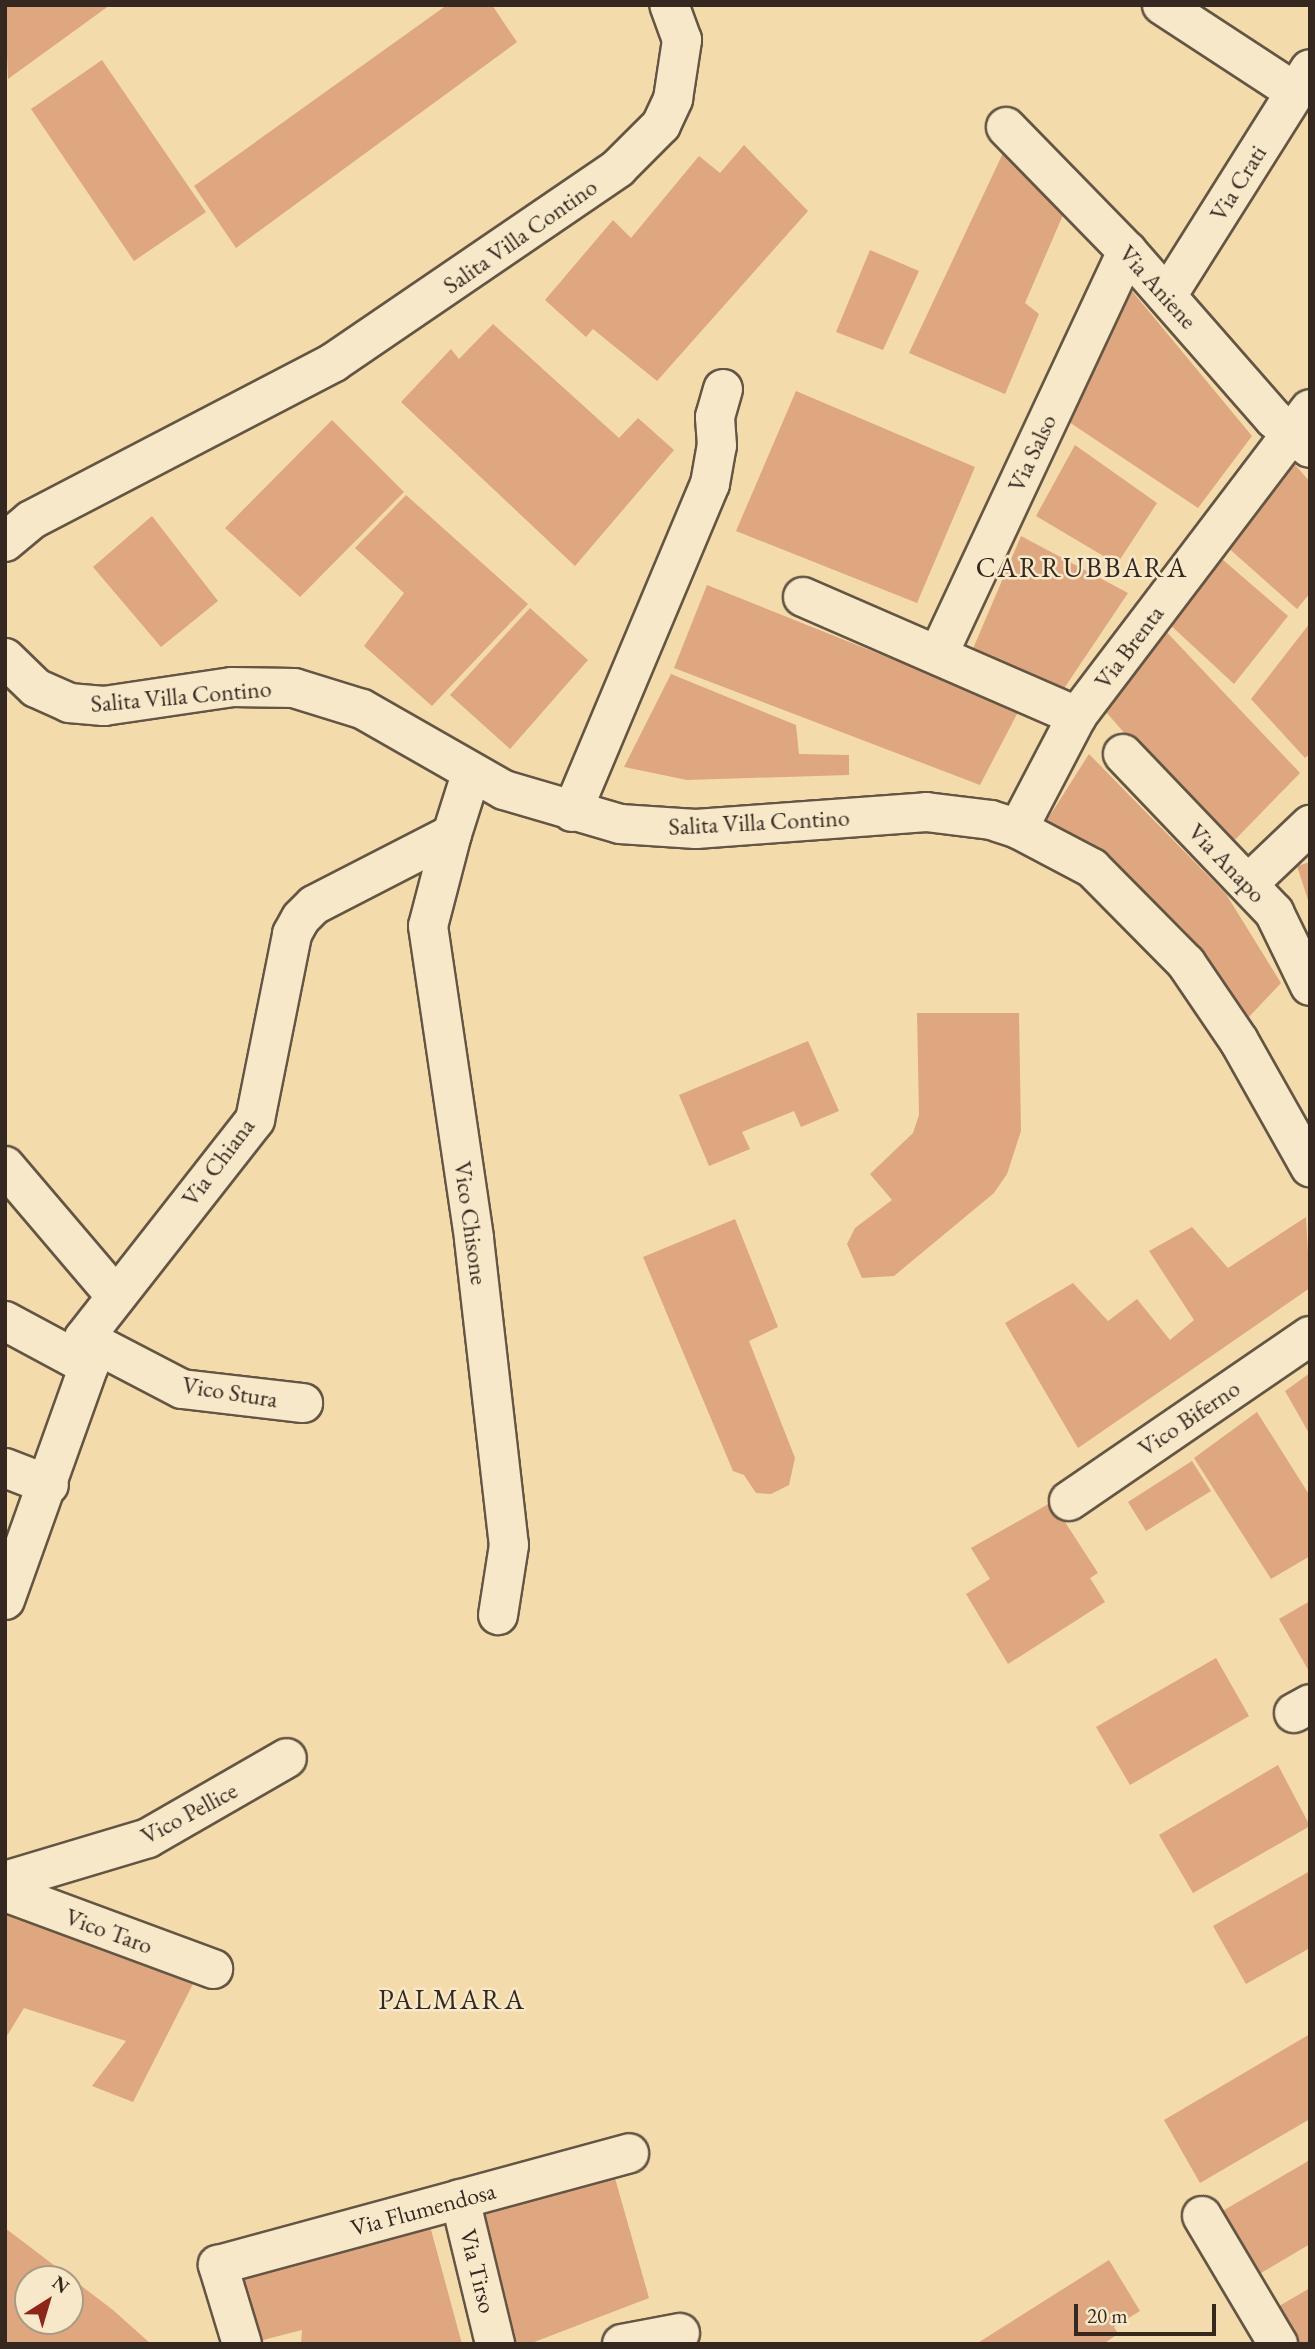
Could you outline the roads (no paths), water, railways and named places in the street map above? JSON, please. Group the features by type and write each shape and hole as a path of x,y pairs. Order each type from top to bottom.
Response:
{"street":[{"name":"Salita Villa Contino","path":"5,542 31,520 334,362 618,168 661,125 673,99 682,40 669,5"},
{"path":"1162,5 1302,81"},
{"name":"Via Crati","path":"1167,296 1302,81"},
{"name":"Via Aniene","path":"1006,127 1167,296 1303,430"},
{"name":"Via Salso","path":"937,655 1126,251"},
{"path":"572,812 710,484 717,446 715,417 723,389"},
{"name":"Via Brenta","path":"1018,829 1077,716 1303,430"},
{"path":"803,597 1077,716"},
{"name":"Salita Villa Contino","path":"5,658 36,688 69,703 104,706 232,687 294,688 362,709 471,774 572,812 620,824 696,829 926,812 991,820 1018,829 1093,868 1186,963 1239,1041 1310,1167"},
{"name":"Via Anapo","path":"1123,754 1248,884 1293,943 1310,986"},
{"path":"452,834 471,774"},
{"path":"1248,884 1310,825"},
{"name":"Via Chiana","path":"5,1600 49,1485 87,1352 113,1293 255,1120 292,934 301,918 314,905 452,834"},
{"name":"Vico Chisone","path":"452,834 428,926 474,1238 509,1545 498,1615"},
{"path":"5,1166 113,1293"},
{"name":"Vico Stura","path":"5,1321 182,1389 303,1403"},
{"name":"Vico Biferno","path":"1069,1501 1310,1336"},
{"path":"5,1468 49,1485"},
{"name":"Vico Pellice","path":"5,1881 148,1838 287,1758"},
{"name":"Vico Taro","path":"5,1892 213,1969"},
{"name":"Via Flumendosa","path":"242,2344 218,2265 629,2153"},
{"name":"Via Tirso","path":"460,2199 495,2344"},
{"path":"1202,2216 1278,2344"},
{"path":"622,2344 680,2333"}],"district":[{"name":"CARRUBBARA","path":"1082,567"},
{"name":"PALMARA","path":"452,1999"}]}
